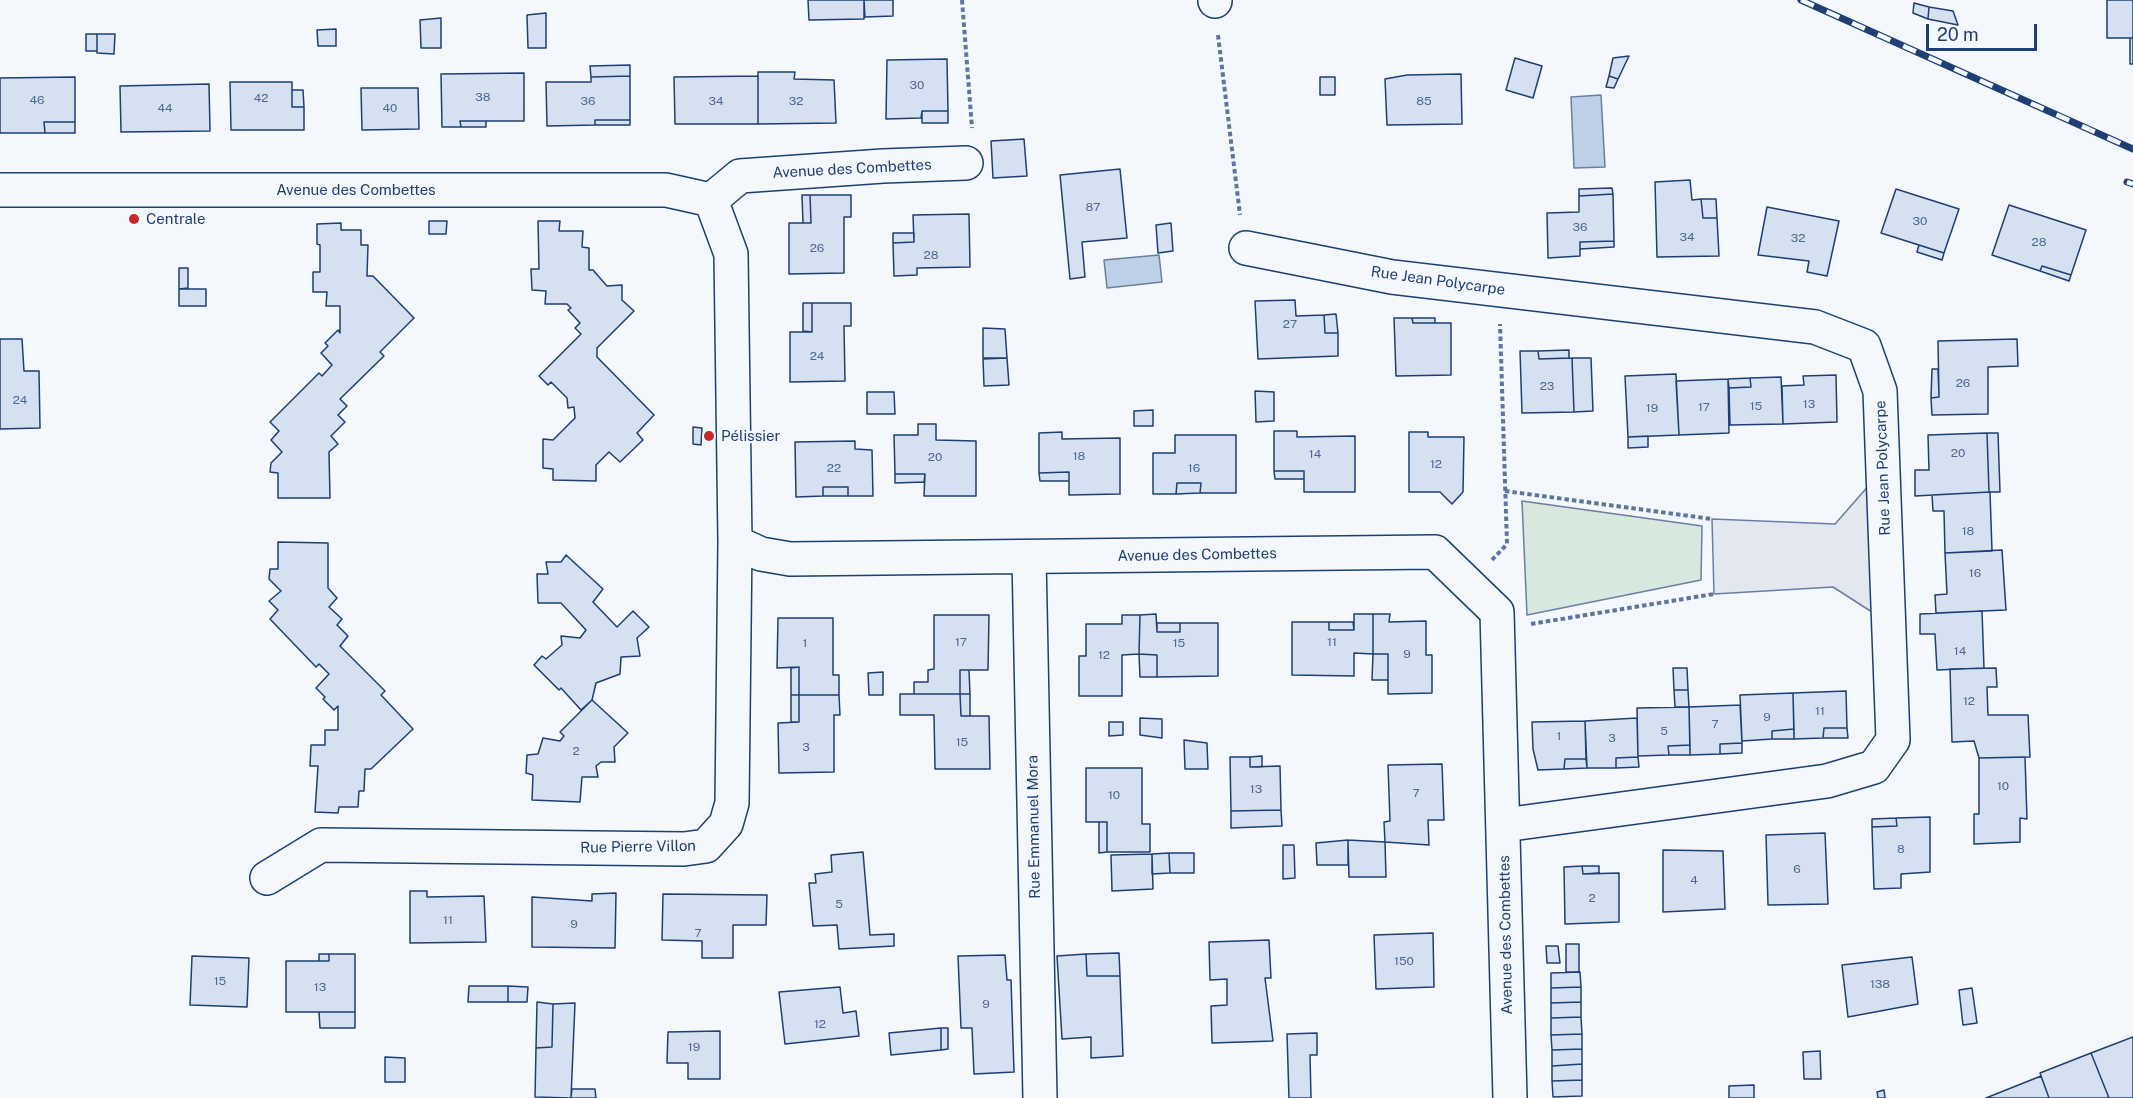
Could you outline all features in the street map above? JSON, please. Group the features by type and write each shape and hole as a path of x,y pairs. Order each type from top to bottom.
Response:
{"street":[{"name":"Avenue des Combettes","path":"0,190 666,190 711,200 740,176 966,163"},
{"path":"711,200 731,254 735,542"},
{"name":"Rue Jean Polycarpe","path":"1246,248 1392,277 1815,327 1864,346 1880,391 1893,740 1874,767 1827,782 1504,825"},
{"name":"Avenue des Combettes","path":"735,542 761,554 790,559 1435,552 1497,612 1510,1098"},
{"name":"Rue Pierre Villon","path":"267,878 321,845 684,849 706,846 726,824 732,802 735,542"},
{"name":"Rue Emmanuel Mora","path":"1029,556 1040,1098"}],"path":[{"path":"962,0 972,119 972,151 966,163"},
{"path":"1215,1 1237,199 1246,248"},
{"path":"1470,586 1506,544 1498,290"},
{"path":"1505,491 1712,519"},
{"path":"1498,629 1714,594"}],"shaded area":[{"path":"1871,483 1875,614 1833,587 1714,594 1712,519 1835,524"},
{"path":"1522,501 1702,526 1701,580 1527,615"}],"water":[{"path":"1601,95 1605,167 1574,168 1571,97"},
{"path":"1159,255 1162,282 1107,288 1104,260"}],"building":[{"path":"808,0 864,0 864,19 809,20"},
{"path":"864,0 893,0 893,16 865,17"},
{"path":"2107,0 2133,0 2133,38 2107,38"},
{"path":"1914,3 1929,7 1928,19 1913,13"},
{"path":"1929,7 1953,11 1958,25 1928,19"},
{"path":"546,13 546,48 528,48 527,15"},
{"path":"441,18 441,48 421,48 420,20"},
{"path":"336,29 336,46 318,46 317,30"},
{"path":"86,34 97,34 97,51 86,51"},
{"path":"97,34 115,34 114,54 97,53"},
{"path":"2130,38 2133,38 2133,64 2130,64"},
{"path":"1629,56 1618,79 1609,76 1613,58"},
{"path":"1515,58 1542,66 1533,98 1506,90"},
{"path":"947,59 948,111 922,111 921,118 886,119 887,60"},
{"path":"630,65 630,76 591,77 590,66"},
{"path":"758,72 795,72 794,79 834,80 836,123 758,124"},
{"path":"524,73 524,121 460,121 461,127 442,127 441,74"},
{"path":"1461,74 1462,124 1387,125 1385,79 1407,75"},
{"path":"630,76 630,120 595,120 595,125 547,126 546,82 591,82 591,77"},
{"path":"758,76 758,124 675,124 674,77"},
{"path":"1609,76 1618,79 1614,88 1606,87"},
{"path":"75,77 75,122 44,122 45,133 0,133 0,78"},
{"path":"1320,77 1335,77 1335,95 1320,95"},
{"path":"230,82 292,82 292,107 304,107 304,130 231,130"},
{"path":"209,84 210,131 121,132 120,86"},
{"path":"361,88 418,88 419,129 362,130"},
{"path":"292,90 303,90 304,107 292,107"},
{"path":"922,111 948,111 948,123 922,123"},
{"path":"595,120 630,120 630,125 595,125"},
{"path":"460,121 486,121 486,127 461,127"},
{"path":"44,122 75,122 75,133 45,133"},
{"path":"1024,139 1027,176 993,178 991,141"},
{"path":"1120,169 1127,238 1082,242 1085,277 1070,279 1060,175"},
{"path":"1690,180 1692,200 1701,199 1703,218 1717,218 1719,256 1657,257 1655,182"},
{"path":"1612,188 1613,194 1579,196 1579,189"},
{"path":"1896,189 1959,209 1944,253 1881,233"},
{"path":"1613,194 1614,241 1580,242 1580,256 1548,258 1547,213 1579,212 1579,196"},
{"path":"802,195 810,195 811,223 803,223"},
{"path":"810,195 851,195 851,217 844,217 844,273 789,274 789,223 811,223"},
{"path":"1701,199 1716,199 1717,218 1703,218"},
{"path":"2009,205 2086,230 2071,275 2042,266 2040,271 1992,255"},
{"path":"1767,207 1839,221 1827,276 1807,272 1809,261 1758,255"},
{"path":"969,214 970,267 917,268 917,275 894,276 893,243 914,242 913,215"},
{"path":"429,221 447,221 446,234 429,234"},
{"path":"538,221 560,221 559,231 583,231 582,247 589,248 589,270 593,270 607,286 622,285 622,300 634,311 597,348 597,357 654,415 637,433 643,440 620,462 609,452 596,465 596,481 553,480 553,469 543,468 543,439 553,440 575,418 574,407 568,408 567,398 551,382 548,385 539,376 581,334 575,328 580,323 568,310 571,308 567,304 545,304 546,291 532,290 531,269 539,269"},
{"path":"341,223 341,230 361,230 361,245 368,245 367,276 373,276 414,318 380,352 384,356 340,399 347,406 338,415 345,422 331,436 338,444 329,452 330,498 278,498 278,473 270,472 271,463 282,452 271,440 279,431 270,422 319,373 322,376 332,365 321,353 328,346 325,343 338,330 340,333 340,306 326,306 327,292 313,292 313,272 320,272 317,224"},
{"path":"1171,223 1173,251 1158,253 1156,225"},
{"path":"893,233 914,233 914,242 893,243"},
{"path":"1614,241 1614,247 1580,249 1580,242"},
{"path":"1919,245 1944,253 1942,260 1917,252"},
{"path":"2042,266 2071,275 2069,281 2040,271"},
{"path":"179,268 188,268 188,288 179,289"},
{"path":"179,289 206,289 206,306 179,306"},
{"path":"1295,300 1296,316 1324,315 1325,333 1338,333 1338,356 1258,359 1255,301"},
{"path":"803,303 812,303 812,332 803,331"},
{"path":"812,303 851,303 851,326 844,326 845,381 790,382 790,332 812,332"},
{"path":"1336,314 1338,333 1325,333 1324,315"},
{"path":"1394,318 1412,318 1413,323 1451,323 1451,375 1396,376"},
{"path":"1412,318 1435,318 1435,323 1413,323"},
{"path":"983,328 1005,329 1007,358 983,358"},
{"path":"0,339 22,339 24,371 39,371 40,428 0,429"},
{"path":"2017,339 2018,366 1988,367 1988,414 1932,415 1931,398 1939,397 1938,341"},
{"path":"1569,350 1569,358 1539,359 1538,351"},
{"path":"1520,351 1538,351 1539,359 1572,358 1574,412 1522,413"},
{"path":"1007,358 1009,385 984,386 983,359"},
{"path":"1572,358 1591,358 1593,411 1574,412"},
{"path":"1932,369 1938,369 1939,397 1931,398"},
{"path":"1676,374 1679,435 1628,437 1625,376"},
{"path":"1836,375 1837,422 1783,424 1782,386 1804,385 1803,376"},
{"path":"1781,377 1783,424 1730,425 1729,388 1751,387 1750,378"},
{"path":"1750,378 1751,387 1729,388 1728,379"},
{"path":"1728,379 1729,433 1679,435 1676,381"},
{"path":"1255,391 1274,392 1274,421 1256,422"},
{"path":"867,392 894,392 895,414 867,414"},
{"path":"1153,410 1153,426 1134,426 1134,411"},
{"path":"918,424 936,424 936,440 976,441 976,496 924,496 925,474 895,474 894,435 918,435"},
{"path":"693,427 702,428 701,445 693,444"},
{"path":"1274,431 1297,431 1297,437 1355,436 1355,492 1304,492 1304,471 1274,471"},
{"path":"1062,432 1062,439 1120,438 1120,494 1069,495 1069,472 1039,473 1039,433"},
{"path":"1409,432 1428,432 1428,437 1464,437 1463,492 1452,504 1440,492 1409,492"},
{"path":"1987,433 1998,433 2000,492 1989,492"},
{"path":"1987,433 1989,492 1915,496 1915,470 1929,470 1928,435"},
{"path":"1175,435 1236,435 1236,493 1200,493 1201,483 1177,483 1176,494 1153,494 1153,453 1175,453"},
{"path":"1648,436 1648,447 1628,448 1628,437"},
{"path":"855,441 855,449 872,450 873,496 848,496 848,487 823,487 823,496 796,497 795,442"},
{"path":"1274,471 1304,471 1304,479 1275,479"},
{"path":"1069,472 1069,481 1040,481 1039,473"},
{"path":"895,474 925,474 924,482 895,483"},
{"path":"1177,483 1201,483 1200,493 1176,494"},
{"path":"823,487 848,487 848,496 823,496"},
{"path":"1990,492 1992,551 1945,553 1944,511 1933,511 1932,495"},
{"path":"278,542 328,543 328,588 337,598 329,607 342,619 337,625 348,636 340,646 385,691 381,695 413,729 371,769 365,769 364,791 359,791 358,807 339,807 338,813 315,812 318,766 310,766 311,745 325,745 325,730 338,730 338,706 334,710 316,688 329,674 319,664 316,667 270,619 278,610 269,601 281,591 269,579 270,569 278,569"},
{"path":"2002,550 2006,610 1936,613 1935,595 1947,594 1945,553"},
{"path":"566,555 603,589 593,602 617,627 633,611 649,627 637,638 640,656 621,657 620,674 596,683 592,700 581,710 561,688 559,690 534,665 542,656 546,659 562,645 561,636 580,638 586,630 561,603 538,603 537,574 548,574 546,562 561,562"},
{"path":"1982,611 1984,668 1937,670 1935,634 1920,634 1920,614"},
{"path":"1156,614 1157,632 1180,632 1180,623 1218,623 1218,676 1157,677 1157,655 1139,654 1140,615"},
{"path":"1354,614 1373,614 1373,654 1354,653 1354,676 1292,675 1292,622 1329,622 1329,630 1354,630"},
{"path":"1373,614 1390,614 1389,622 1426,621 1426,655 1432,655 1432,693 1388,694 1388,654 1373,654"},
{"path":"934,615 989,615 988,670 960,670 960,694 914,694 914,682 928,682 928,670 934,669"},
{"path":"1122,615 1140,615 1139,654 1122,655 1122,696 1079,696 1079,656 1086,656 1086,624 1122,624"},
{"path":"778,618 833,618 833,675 839,675 839,695 799,695 799,667 777,668"},
{"path":"1329,622 1353,622 1354,630 1329,630"},
{"path":"1157,623 1180,623 1180,632 1157,632"},
{"path":"1139,654 1157,655 1157,677 1140,677"},
{"path":"1373,654 1388,654 1388,680 1372,680"},
{"path":"799,667 799,695 791,695 791,668"},
{"path":"1673,668 1687,668 1688,690 1674,690"},
{"path":"1996,668 1997,687 1987,687 1988,715 2028,715 2030,757 1979,758 1974,741 1952,742 1950,669"},
{"path":"960,670 969,670 970,694 960,694"},
{"path":"883,672 883,695 869,695 868,673"},
{"path":"1674,690 1688,690 1689,707 1675,707"},
{"path":"1846,691 1847,728 1824,728 1823,738 1794,739 1793,693"},
{"path":"1793,693 1794,729 1772,731 1772,739 1742,741 1740,695"},
{"path":"900,694 960,694 961,716 989,716 990,769 935,769 934,715 900,715"},
{"path":"960,694 970,694 970,716 961,716"},
{"path":"791,695 799,695 799,722 791,722"},
{"path":"799,695 839,695 840,715 834,715 834,772 779,773 778,723 799,722"},
{"path":"592,700 628,733 614,747 615,762 601,762 596,766 598,777 582,777 580,802 532,800 533,775 526,773 527,755 538,754 543,738 560,741 564,736 560,732"},
{"path":"1740,705 1742,743 1720,744 1720,754 1690,755 1689,707"},
{"path":"1689,707 1690,745 1668,746 1669,755 1638,756 1637,708"},
{"path":"1140,718 1162,719 1162,738 1140,735"},
{"path":"1637,718 1638,757 1616,758 1616,768 1587,768 1585,721"},
{"path":"1585,721 1586,759 1565,759 1564,769 1538,770 1533,749 1532,722"},
{"path":"1109,722 1123,722 1123,735 1109,736"},
{"path":"1824,728 1847,728 1848,738 1823,738"},
{"path":"1794,729 1794,739 1772,739 1772,731"},
{"path":"1184,740 1207,743 1208,769 1185,769"},
{"path":"1742,743 1742,753 1720,754 1720,744"},
{"path":"1690,745 1690,755 1669,755 1668,746"},
{"path":"1262,756 1262,767 1250,767 1250,757"},
{"path":"1230,757 1250,757 1250,767 1280,766 1281,810 1231,811"},
{"path":"1638,757 1639,767 1616,768 1616,758"},
{"path":"2025,757 2027,819 2020,818 2020,842 1974,844 1974,814 1979,814 1979,758"},
{"path":"1565,759 1586,759 1587,768 1564,769"},
{"path":"1442,764 1444,820 1428,820 1429,845 1385,842 1384,822 1390,821 1388,765"},
{"path":"1086,768 1142,768 1142,824 1150,824 1150,852 1107,852 1107,822 1086,822"},
{"path":"1281,810 1282,826 1231,828 1231,811"},
{"path":"1930,817 1930,872 1901,874 1901,888 1874,889 1872,827 1897,826 1896,818"},
{"path":"1896,818 1897,826 1872,827 1872,819"},
{"path":"1099,822 1107,822 1107,852 1099,853"},
{"path":"1825,833 1828,904 1768,905 1766,835"},
{"path":"1348,840 1385,842 1386,877 1349,877"},
{"path":"1348,840 1348,865 1317,865 1316,843"},
{"path":"1283,845 1294,845 1295,878 1283,879"},
{"path":"1663,850 1723,851 1725,909 1663,912"},
{"path":"863,852 870,935 894,934 894,946 839,949 837,925 813,926 809,883 816,883 815,874 832,872 831,855"},
{"path":"1169,853 1194,853 1194,873 1170,873"},
{"path":"1169,853 1170,873 1152,874 1152,854"},
{"path":"1152,854 1153,889 1112,891 1111,855"},
{"path":"1582,866 1599,866 1599,873 1583,874"},
{"path":"1582,866 1583,874 1619,873 1619,922 1565,924 1564,867"},
{"path":"410,891 427,891 427,897 484,896 486,942 410,943"},
{"path":"616,893 615,948 532,947 532,897 592,901 592,894"},
{"path":"663,894 767,895 766,925 733,925 733,958 702,958 702,941 662,940"},
{"path":"1433,933 1434,987 1376,989 1374,935"},
{"path":"1269,940 1271,978 1265,978 1273,1041 1212,1043 1211,1006 1227,1005 1227,979 1210,980 1209,942"},
{"path":"1566,944 1579,944 1579,972 1566,972"},
{"path":"1546,946 1558,946 1560,963 1547,963"},
{"path":"1119,953 1120,976 1087,976 1086,954"},
{"path":"319,954 329,954 329,961 319,961"},
{"path":"329,954 355,954 355,1012 286,1012 286,961 329,961"},
{"path":"1086,954 1087,976 1120,976 1123,1056 1091,1058 1091,1037 1062,1039 1057,956"},
{"path":"1005,955 1007,980 1011,980 1014,1072 974,1074 972,1028 961,1028 958,956"},
{"path":"192,956 249,958 247,1007 190,1005"},
{"path":"1912,957 1918,1004 1848,1017 1842,965"},
{"path":"1580,972 1581,987 1551,988 1551,973"},
{"path":"469,986 508,986 508,1002 468,1002"},
{"path":"508,986 528,987 527,1002 508,1002"},
{"path":"840,987 843,1013 856,1011 859,1036 785,1044 779,992"},
{"path":"1581,987 1581,1002 1551,1003 1551,988"},
{"path":"1972,988 1977,1023 1963,1025 1959,990"},
{"path":"537,1002 553,1004 552,1047 536,1048"},
{"path":"1581,1002 1581,1017 1551,1018 1551,1003"},
{"path":"575,1003 571,1098 535,1097 536,1048 552,1047 553,1004"},
{"path":"319,1012 355,1012 355,1028 320,1028"},
{"path":"1581,1017 1582,1034 1551,1035 1551,1018"},
{"path":"941,1028 948,1028 948,1049 941,1050"},
{"path":"941,1028 941,1050 891,1055 889,1033"},
{"path":"720,1031 720,1079 688,1079 688,1063 667,1063 668,1032"},
{"path":"1317,1033 1317,1055 1310,1055 1311,1098 1289,1098 1287,1034"},
{"path":"1582,1034 1582,1049 1552,1050 1551,1035"},
{"path":"2133,1037 2133,1098 2109,1098 2091,1053"},
{"path":"1582,1049 1582,1064 1552,1066 1552,1050"},
{"path":"1820,1051 1821,1079 1804,1079 1803,1052"},
{"path":"2091,1053 2109,1098 2049,1098 2040,1073"},
{"path":"385,1057 405,1058 405,1082 385,1082"},
{"path":"1582,1064 1582,1080 1552,1081 1552,1066"},
{"path":"2041,1076 2049,1098 1986,1098"},
{"path":"1582,1080 1582,1096 1553,1097 1552,1081"},
{"path":"1754,1085 1754,1098 1729,1098 1729,1086"},
{"path":"572,1089 595,1089 596,1098 571,1098"},
{"path":"1884,1090 1885,1098 1878,1098 1877,1092"}],"railway":[{"path":"1801,0 2133,149"},
{"path":"2127,182 2133,184"}],"place":[{"name":"Centrale","path":"134,219"},
{"name":"Pélissier","path":"709,436"}]}
